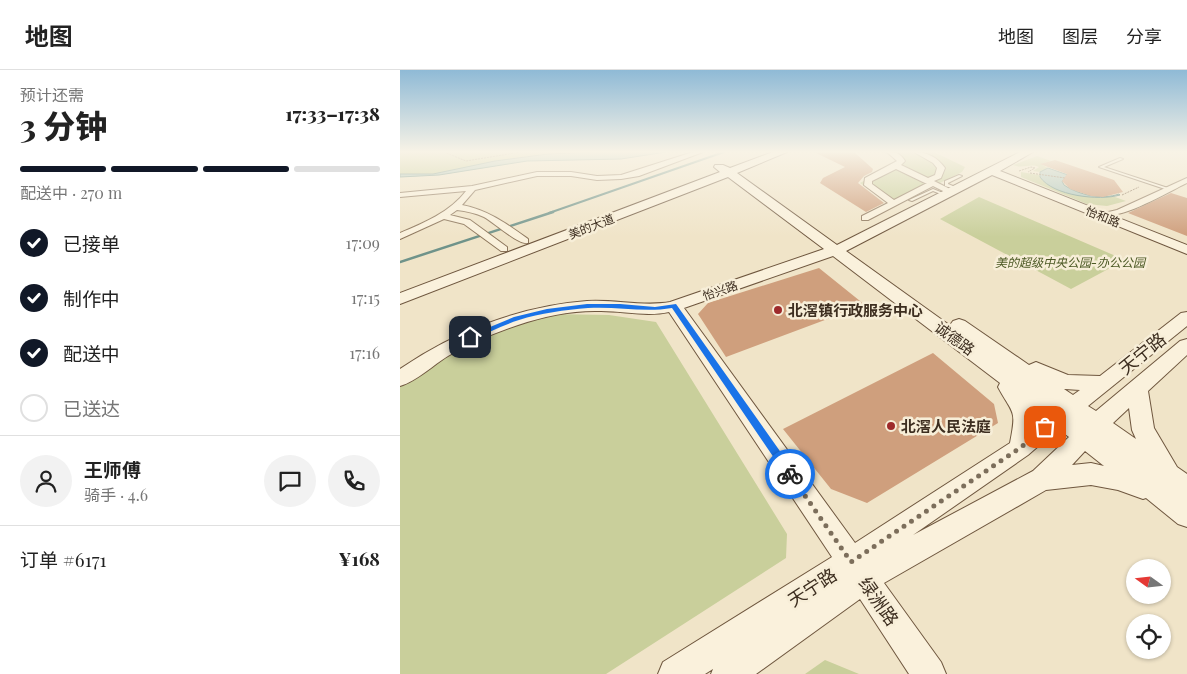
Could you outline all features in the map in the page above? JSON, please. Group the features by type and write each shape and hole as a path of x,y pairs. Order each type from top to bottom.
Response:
{"street":[{"path":"400,195 472,188 508,180"},
{"name":"美的大道","path":"400,286 706,180"},
{"name":"美的大道","path":"400,299 710,180"},
{"name":"诚德路","path":"746,180 841,248 1005,357 1065,411"},
{"path":"868,180 868,184 894,203"},
{"path":"927,180 954,188"},
{"name":"怡兴路","path":"400,379 470,337 517,318 587,306 655,309 674,306 841,248 971,180"},
{"name":"怡和路","path":"1019,180 1187,250"},
{"name":"怡和路","path":"1022,180 1116,214 1187,244"},
{"path":"1116,214 1187,180"},
{"path":"865,218 931,182"},
{"path":"400,236 442,216 456,207 472,188"},
{"path":"456,207 481,211 526,241"},
{"path":"442,216 457,218 479,229 504,249"},
{"path":"400,226 413,230"},
{"name":"诚德路","path":"841,248 981,358 1065,411 1172,486 1187,516"},
{"name":"绿洲路","path":"674,306 929,674"},
{"name":"天宁路","path":"728,674 857,570 1020,448 1065,411 1104,384 1187,317"},
{"name":"天宁路","path":"675,674 857,570 1042,479 1091,429 1187,345"},
{"path":"1005,357 1066,382 1104,384"},
{"path":"981,358 1020,400 1027,415 1020,448"},
{"path":"1137,390 1143,430 1172,486"},
{"path":"1042,479 1091,474 1172,486"}],"lane":[{"path":"1142,180 1169,189"},
{"path":"911,200 933,190 954,188"}],"path":[{"path":"1122,195 1148,182"}],"green space":[{"path":"865,180 946,180 898,204 888,202 860,183"},
{"path":"1029,180 1045,180 1053,187 1065,192 1115,197 1126,201 1107,206 1087,204"},
{"name":"美的超级中央公园-办公公园","path":"979,197 1125,260 1071,289 940,219"},
{"path":"550,314 609,315 656,322 787,534 786,558 606,674 400,674 400,386 449,355 501,329"},
{"path":"825,660 859,674 805,674"}],"water":[{"path":"1043,180 1063,180 1062,181 1064,185 1077,191 1091,196 1105,197 1089,197 1065,193"}],"building":[{"path":"822,180 860,180 858,183 884,203 866,212 820,183"},
{"path":"1114,180 1123,192 1103,197 1091,196 1070,189 1062,181"},
{"path":"1171,193 1187,198 1187,236 1128,213"},
{"name":"北滘镇行政服务中心","path":"819,268 865,305 726,357 698,314 708,303"},
{"name":"北滘人民法庭","path":"933,353 994,404 998,423 867,503 831,489 783,429"}],"waterway":[{"path":"549,213 643,180"},
{"path":"400,262 553,212"}],"way so far":[{"path":"790,474 851,562 1020,448 1045,427"}],"place":[{"name":"北滘镇行政服务中心","path":"778,310"},
{"name":"北滘人民法庭","path":"891,426"}],"route":[{"path":"470,337 517,318 547,312 587,306 655,309 674,306 790,474"}]}
